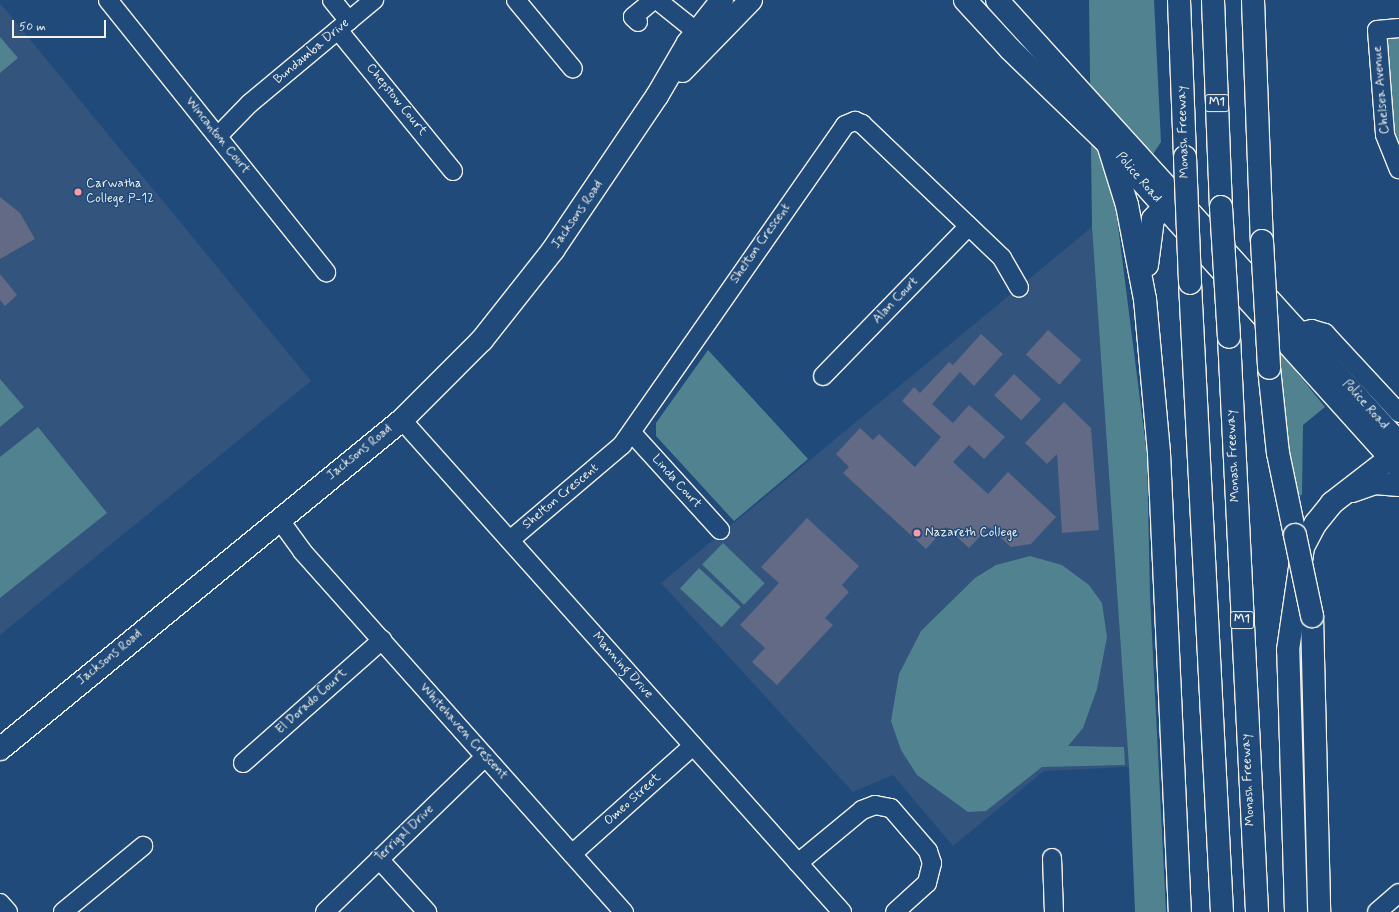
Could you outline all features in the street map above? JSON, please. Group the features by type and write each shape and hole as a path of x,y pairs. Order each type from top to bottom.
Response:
{"main road":[{"name":"Jacksons Road","path":"0,749 402,420 487,334 553,250 657,96 699,29 722,0"},
{"name":"Jacksons Road","path":"657,96 751,0"},
{"name":"Police Road","path":"965,0 1010,49 1108,144 1170,201 1298,332 1397,455"},
{"name":"Monash Freeway","path":"1179,0 1190,283 1222,912"},
{"name":"Monash Freeway","path":"1213,0 1221,207 1229,337 1257,912"},
{"path":"1253,0 1262,241 1269,368 1278,453 1312,616 1319,912"},
{"name":"Police Road","path":"1001,4 1170,201 1304,362 1397,455"},
{"path":"1001,4 1013,29 1027,46 1021,53 1010,49"},
{"path":"1108,144 1125,194 1145,299 1160,460 1180,912"},
{"path":"1145,299 1149,235 1153,219 1170,201"},
{"path":"1296,912 1288,650 1304,548 1316,522 1332,503 1360,478 1397,455"},
{"path":"1332,503 1375,483 1399,485"},
{"path":"1211,912 1214,775"}],"street":[{"name":"Wincanton Court","path":"108,0 326,272"},
{"name":"Chepstow Court","path":"332,0 344,25 453,171"},
{"name":"Bundamba Drive","path":"214,131 228,113 249,104 374,0"},
{"path":"516,0 573,69"},
{"path":"638,22 633,17 653,0"},
{"path":"658,0 699,29"},
{"path":"661,0 699,29"},
{"name":"Chelsea Avenue","path":"1399,28 1377,30 1384,135 1399,169"},
{"name":"Shelton Crescent","path":"510,540 615,452 632,433 650,401 845,125 855,121 862,124 1002,258 1018,287"},
{"name":"Alan Court","path":"823,376 969,226"},
{"path":"1298,332 1312,329 1325,333 1399,413"},
{"name":"Police Road","path":"1298,332 1295,343 1304,362"},
{"name":"Manning Drive","path":"402,420 842,912"},
{"name":"Linda Court","path":"632,433 720,530"},
{"name":"Whitehaven Crescent","path":"276,522 624,912"},
{"name":"El Dorado Court","path":"243,763 382,640"},
{"name":"Omeo Street","path":"572,854 693,746"},
{"name":"Terrigal Drive","path":"325,912 485,757"},
{"path":"798,863 862,810 875,805 891,808 928,851 932,863 927,883 895,912"},
{"path":"63,912 143,846"},
{"path":"1052,858 1054,912"},
{"path":"379,859 427,912"},
{"path":"1377,912 1399,894"},
{"path":"0,903 8,912"}],"shaded area":[{"name":"Carwatha College P-12","path":"0,3 311,381 0,635"},
{"name":"Nazareth College","path":"1092,227 1129,767 1044,771 953,846 893,775 853,792 661,583"}],"green space":[{"path":"1089,0 1154,0 1161,142 1116,210 1147,455 1150,596 1166,912 1135,912 1129,767 1092,227"},
{"path":"1399,28 1399,169 1377,30"},
{"path":"0,37 18,58 0,73"},
{"path":"1277,348 1325,407 1303,425 1302,495 1293,495"},
{"path":"708,350 808,459 734,521 656,436 656,423"},
{"path":"0,379 24,407 0,427"},
{"path":"38,427 107,513 0,598 0,457"},
{"path":"723,543 765,583 744,605 702,565"},
{"path":"1030,556 1062,565 1089,585 1102,603 1107,637 1097,689 1083,728 1068,746 1124,747 1125,765 1042,767 986,811 968,812 917,775 901,750 891,721 899,674 921,631 975,578 996,565"},
{"path":"699,568 741,607 722,627 680,588"}],"building":[{"path":"0,197 20,213 35,239 0,259"},
{"path":"0,274 17,295 5,306 0,300"},
{"path":"1048,330 1081,360 1059,385 1026,355"},
{"path":"981,334 1003,354 974,386 960,372 932,404 953,423 969,405 1005,437 984,459 969,445 953,462 988,494 1008,472 1056,517 1031,544 1011,547 989,527 969,548 946,527 926,549 843,473 849,467 836,454 860,428 873,440 879,434 915,467 941,437 902,401 914,387 920,393 949,362 953,365"},
{"path":"1014,374 1041,399 1021,420 994,395"},
{"path":"1064,402 1091,428 1099,530 1062,533 1057,454 1047,464 1025,443"},
{"path":"807,518 859,566 842,585 849,592 825,618 833,625 777,685 752,662 765,648 740,625 779,583 761,567"}],"place":[{"name":"Carwatha College P-12","path":"78,192"},
{"name":"Nazareth College","path":"917,533"}]}
